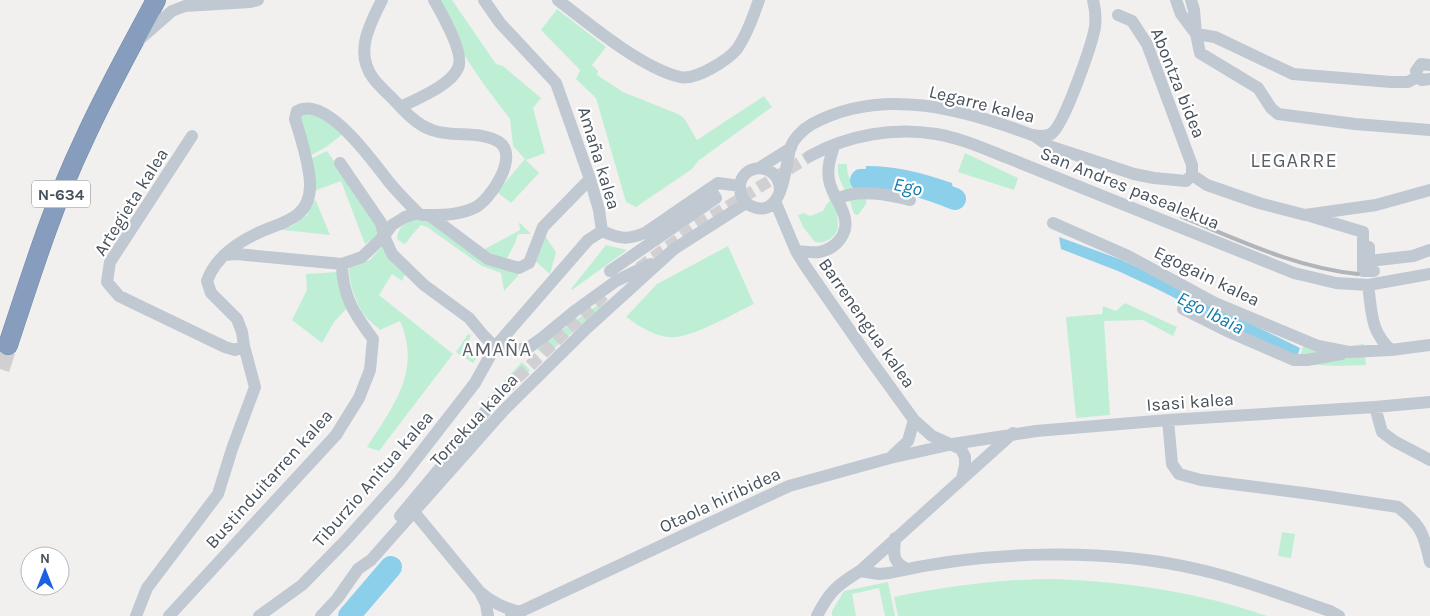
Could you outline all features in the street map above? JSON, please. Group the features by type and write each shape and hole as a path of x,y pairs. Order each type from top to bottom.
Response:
{"highway":[{"name":"N-634","path":"8,345 58,201 82,142 112,81 156,0"}],"street":[{"path":"195,0 208,5"},
{"path":"224,255 236,254 342,264 362,258 384,236 392,224 405,217 423,214 452,215 475,208 485,201 493,191 506,163 506,152 500,143 486,137 454,135 420,125 373,78 365,64 363,51 365,39 382,0"},
{"path":"401,108 438,88 453,76 459,67 459,55 434,0"},
{"name":"Amaña kalea","path":"484,0 500,23 556,83 600,210 602,231 618,238 633,238 645,233 710,189"},
{"path":"558,0 626,51 660,70 682,78 694,76 712,68 736,50 747,32 759,0"},
{"path":"1070,152 1062,139 1058,125 1083,66 1095,27 1093,0"},
{"path":"1176,0 1181,14 1196,34 1215,37 1293,74 1391,82 1408,82 1424,78"},
{"path":"1191,0 1200,53 1258,88 1271,108 1278,114 1355,124 1430,130"},
{"path":"130,50 172,11 185,6 250,1"},
{"name":"Abontza bidea","path":"1118,15 1132,21 1147,44 1192,165 1192,175"},
{"path":"1424,78 1416,71 1418,66 1424,63 1430,65"},
{"name":"Legarre kalea","path":"790,148 799,134 810,125 828,116 857,108 880,105 935,106 967,114 1035,136 1051,134 1058,125"},
{"path":"140,614 147,588 218,494 255,387 242,332 237,319 211,293 207,281 210,272 224,255 259,232 294,218 304,208 310,187 309,170 295,119 297,111 303,107 331,118 347,131 404,199 488,259 519,268 529,263 543,227 590,179"},
{"name":"San Andres pasealekua","path":"810,156 864,135 897,132 936,134 967,142 1294,273 1336,283 1368,285 1430,274"},
{"name":"Artegieta kalea","path":"192,136 110,262 107,282 119,296 225,347 235,350 244,346"},
{"path":"1035,136 1049,146 1102,165 1154,178 1186,181 1192,175 1207,185 1260,203 1363,232 1363,271 1374,271"},
{"path":"796,251 820,252 834,245 841,239 845,231 845,218 841,197 830,184 834,146"},
{"path":"790,148 788,164 778,196 769,206 763,208 756,208 746,204 741,195 740,186 744,176 790,148"},
{"path":"340,163 381,223 384,236 392,254 424,285 470,318 495,347 516,350 528,348 616,280 663,258 674,249 746,204"},
{"path":"758,168 770,170 775,174 780,185 778,196"},
{"path":"610,272 716,198 710,189 718,183 740,186"},
{"path":"1305,215 1376,205 1430,190"},
{"path":"841,197 868,194 891,195 910,200"},
{"name":"Barrenengua kalea","path":"778,196 796,251 867,355 914,420 932,436 953,444"},
{"name":"Egogain kalea","path":"1053,223 1128,256 1214,303 1318,346 1349,352"},
{"name":"Tiburzio Anitua kalea","path":"259,616 302,585 399,481 475,383 495,347 588,240 602,231"},
{"path":"1363,237 1369,237 1369,261 1413,256 1430,250"},
{"name":"Torrekua kalea","path":"321,616 337,599 358,570 371,560 504,410 587,328 663,258"},
{"name":"Bustinduitarren kalea","path":"169,616 336,435 359,398 370,370 374,340 355,314 342,282 342,264"},
{"path":"1368,285 1375,331 1380,340 1391,350"},
{"name":"Egogain kalea","path":"1183,309 1227,331 1294,360 1307,360 1349,352 1391,350 1430,345"},
{"name":"Isasi kalea","path":"953,444 1013,433 1168,420 1375,408 1430,402"},
{"path":"358,570 410,503 475,426 491,403"},
{"path":"1375,408 1382,432 1394,441 1430,460"},
{"path":"890,458 908,441 914,420"},
{"path":"1168,420 1172,464 1179,474 1201,480 1330,496 1398,507 1421,530 1430,562"},
{"path":"817,616 825,600 839,584 860,571 1013,433"},
{"path":"953,444 961,449 965,457 962,479"},
{"name":"Otaola hiribidea","path":"516,614 789,486 890,458 953,444"},
{"path":"414,512 480,592 492,602 516,614"},
{"path":"895,538 894,557 899,565 907,569"},
{"path":"860,571 879,574 981,557 1111,556 1185,566 1230,577 1338,616"},
{"path":"480,592 486,604 488,616"}],"green space":[{"path":"438,0 452,0 496,64 503,66 541,98 533,108 545,153 526,160 539,173 511,203 497,192 525,159 513,146 510,119 464,55"},
{"path":"557,9 606,47 592,65 598,71 597,75 623,92 678,114 684,118 697,140 764,96 772,107 698,161 692,169 636,207 626,202 596,98 576,79 580,70 541,30"},
{"path":"299,112 313,112 344,133 326,147 308,157"},
{"path":"327,151 377,223 379,235 365,244 341,181 314,191 310,159"},
{"path":"965,153 1018,178 1014,190 958,172"},
{"path":"838,164 847,164 848,174 852,183 867,196 866,204 858,215 854,214 841,182 838,174"},
{"path":"827,193 837,211 838,229 829,240 815,242 803,227 798,215 804,213 810,216 823,211 830,201"},
{"path":"312,199 316,201 330,235 274,229 292,226 307,215"},
{"path":"413,218 428,220 518,271 518,276 504,291 501,273 482,266 427,227 421,225 404,244 397,239 398,232"},
{"path":"519,222 531,234 518,234 506,260 483,250 520,230"},
{"path":"545,236 556,252 550,274 534,260"},
{"path":"383,245 405,274 402,281 392,274 379,295 453,354 379,451 367,447 395,402 402,387 408,356 406,339 400,321 380,330 365,316 353,292 349,266 370,260"},
{"path":"606,245 627,250 572,290 571,289"},
{"path":"728,246 754,304 693,333 675,337 655,334 626,317 657,284"},
{"path":"337,272 338,286 347,308 334,322 322,343 292,320 307,290 306,274"},
{"path":"602,302 608,302 545,356 536,348"},
{"path":"1125,303 1177,327 1173,336 1143,320 1104,321 1110,415 1076,418 1066,317 1102,314 1103,306 1116,311"},
{"path":"468,334 471,335 469,344 471,350 478,356 473,363 456,352"},
{"path":"1304,343 1339,348 1364,344 1366,365 1298,364"},
{"path":"522,362 530,370 497,407 487,399"},
{"path":"1282,532 1295,534 1291,558 1278,556"},
{"path":"1055,579 1082,580 1162,590 1215,601 1267,616 898,616 894,597 974,584"},
{"path":"888,582 895,616 885,616 879,588 852,594 856,616 832,616 832,611 844,591"}],"water":[{"path":"866,166 910,171 952,183 955,205 912,190 889,185 866,184"},
{"path":"1059,237 1122,260 1300,348 1296,360 1157,289 1118,271 1061,249"}],"waterway":[{"name":"Ego","path":"861,180 886,180 909,184 955,199"},
{"name":"Ego Ibaia","path":"349,616 391,567"}],"tunnel":[{"path":"639,268 696,226 810,156"},
{"path":"491,403 605,294"},
{"path":"0,369 8,345"}],"railway":[{"path":"1182,217 1268,252 1312,266 1358,274"}],"district":[{"name":"LEGARRE","path":"1294,160"},
{"name":"AMAÑA","path":"497,349"}]}
